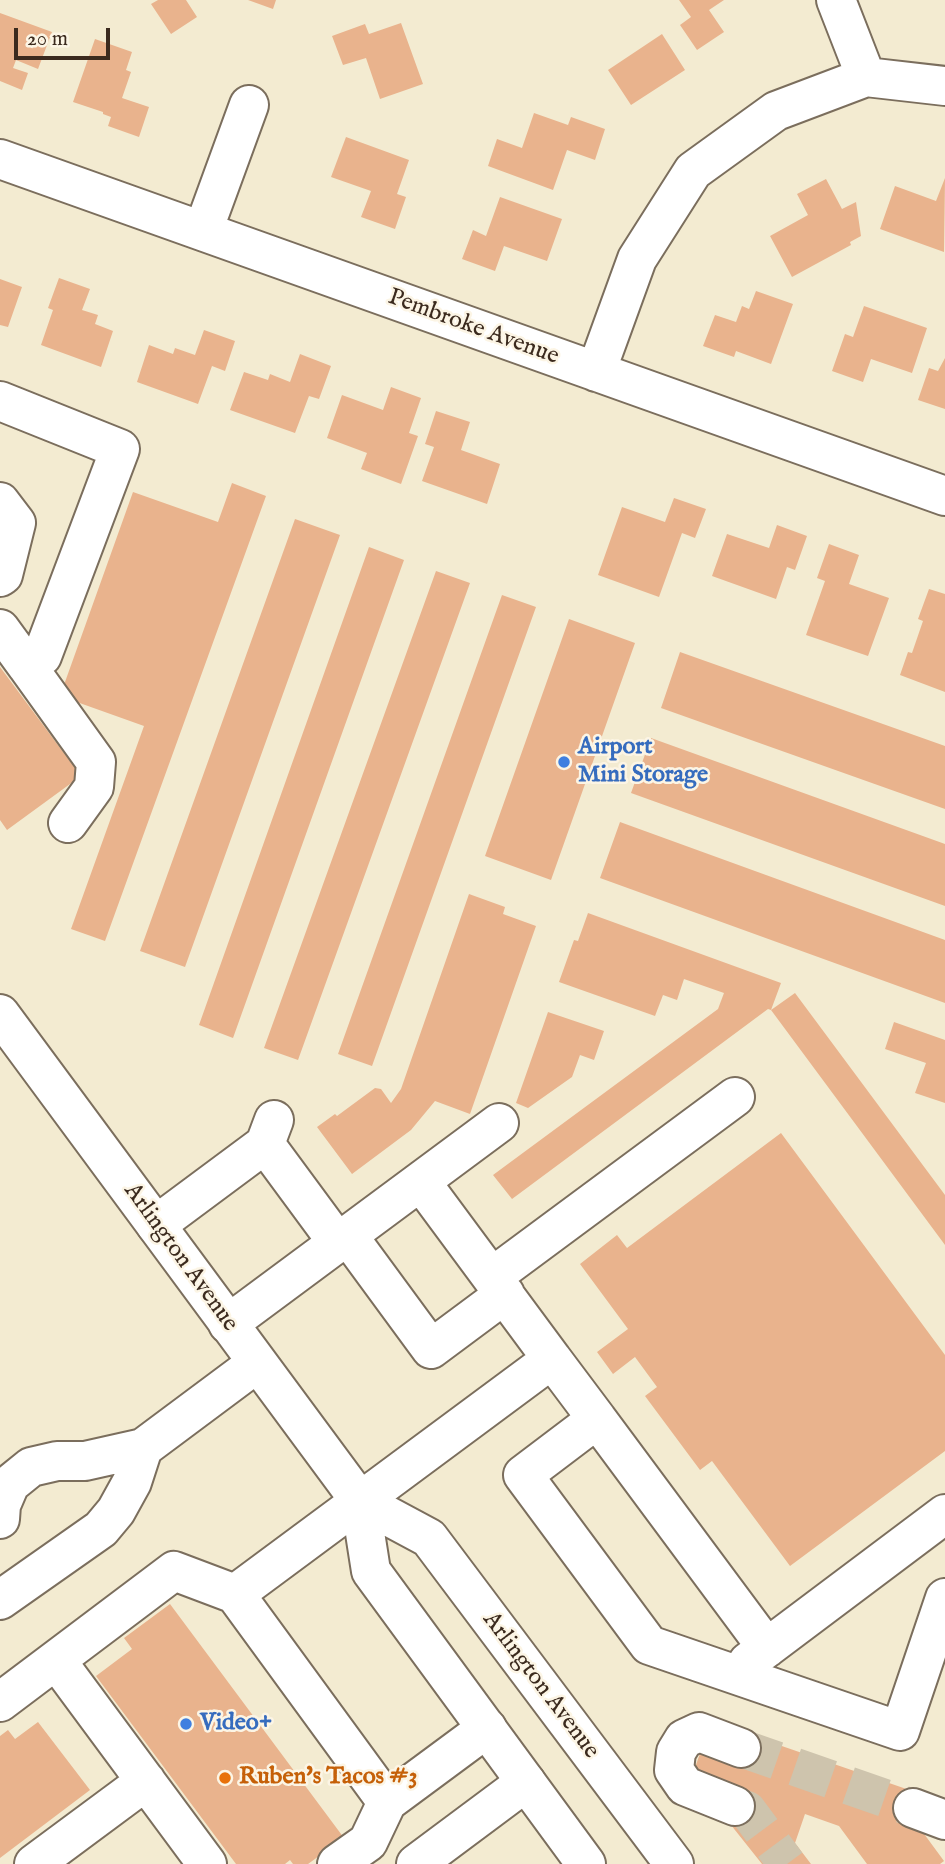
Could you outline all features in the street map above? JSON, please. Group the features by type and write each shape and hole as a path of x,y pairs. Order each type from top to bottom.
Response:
{"street":[{"path":"836,0 866,77"},
{"path":"596,372 637,259 693,171 776,111 866,77 945,86"},
{"path":"203,231 249,105"},
{"name":"Pembroke Avenue","path":"0,159 945,496"},
{"path":"0,401 120,449 42,656 27,666"},
{"path":"0,502 16,523 3,575 0,577"},
{"path":"0,629 96,762 94,787 68,823"},
{"name":"Arlington Avenue","path":"0,1014 360,1501 429,1538 674,1864"},
{"path":"156,1225 270,1132 343,1239 431,1349 498,1286 735,1097"},
{"path":"228,1324 499,1123"},
{"path":"421,1182 767,1648"},
{"path":"235,1594 552,1359"},
{"path":"0,1519 1,1505 10,1484 31,1467 57,1461 86,1461 143,1448 257,1363"},
{"path":"597,1419 523,1475 649,1645 900,1731 945,1598"},
{"path":"0,1600 101,1530 116,1511 132,1482 143,1448"},
{"name":"Arlington Avenue","path":"360,1501 371,1571 586,1864"},
{"path":"732,1674 945,1514"},
{"path":"0,1702 174,1571 235,1594 387,1802"},
{"path":"56,1660 203,1862"},
{"path":"337,1864 368,1842 387,1802 487,1728"},
{"path":"735,1806 685,1786 674,1770 676,1752 684,1739 699,1732 741,1748"},
{"path":"34,1864 146,1781"},
{"path":"416,1864 526,1782"}],"building":[{"path":"158,0 186,0 197,17 171,34 151,4"},
{"path":"248,0 276,0 273,9"},
{"path":"679,0 724,0 709,10 724,32 697,50 680,25 691,17"},
{"path":"0,13 52,32 38,69 16,60 13,68 28,73 22,90 0,81"},
{"path":"401,23 423,84 380,99 366,58 343,65 332,36 365,24 369,34"},
{"path":"662,34 685,70 631,105 608,70"},
{"path":"95,39 132,52 126,70 131,72 122,98 149,107 139,137 108,126 111,117 103,112 73,102"},
{"path":"534,113 568,125 571,117 605,129 595,160 567,150 553,190 488,166 497,139 522,148"},
{"path":"346,137 409,160 397,194 406,197 395,229 361,217 371,191 331,177"},
{"path":"945,178 944,252 880,229 895,186 936,201"},
{"path":"826,179 842,209 856,202 861,236 850,242 851,245 792,277 770,236 808,215 797,194"},
{"path":"500,197 562,219 547,261 504,246 495,271 462,259 473,230 486,236"},
{"path":"59,278 90,289 82,310 98,315 95,324 113,331 101,367 41,345 53,310 48,308"},
{"path":"0,279 22,287 8,327 0,325"},
{"path":"756,291 793,304 771,364 736,351 734,357 703,346 715,315 736,322 742,306 749,309"},
{"path":"864,306 927,328 912,373 871,359 863,382 832,371 845,334 853,337"},
{"path":"204,330 235,341 225,371 212,366 198,404 137,382 149,345 173,354 175,348 195,355"},
{"path":"300,354 331,366 319,399 309,396 295,433 230,410 244,372 268,380 270,374 290,382"},
{"path":"945,358 945,409 918,400 929,368 938,371"},
{"path":"391,387 421,398 409,433 418,436 401,484 361,469 367,453 327,438 342,395 383,410"},
{"path":"436,411 470,422 461,450 500,464 487,504 422,481 434,447 425,444"},
{"path":"232,483 266,496 105,941 71,929 144,726 60,696 133,492 218,522"},
{"path":"674,498 706,509 695,538 682,533 659,597 598,575 622,507 665,522"},
{"path":"295,519 340,535 185,967 140,951"},
{"path":"777,525 807,536 795,570 787,567 776,599 712,576 727,534 769,548"},
{"path":"829,544 859,555 849,584 889,598 868,656 806,635 825,581 817,578"},
{"path":"369,547 404,560 233,1038 199,1025"},
{"path":"436,571 470,583 298,1060 264,1048"},
{"path":"929,589 945,594 945,692 900,675 908,652 912,653 923,621 918,619"},
{"path":"502,595 536,607 372,1066 338,1054"},
{"path":"569,619 635,643 551,880 485,856"},
{"path":"680,652 945,746 945,809 661,708"},
{"path":"0,667 81,776 7,830 0,820"},
{"path":"651,738 945,844 945,906 631,793"},
{"path":"620,822 945,940 945,1003 600,878"},
{"path":"469,894 505,907 503,914 536,926 470,1114 435,1101 411,1130 352,1174 317,1127 375,1088 381,1089 391,1103 401,1089"},
{"path":"588,913 781,983 771,1010 768,1009 512,1199 493,1175 718,1009 724,993 684,979 677,1000 663,995 655,1016 559,982 574,940 578,941"},
{"path":"795,993 945,1195 945,1245 771,1010"},
{"path":"548,1012 604,1031 594,1060 580,1055 572,1077 528,1108 516,1103"},
{"path":"894,1022 945,1040 945,1103 915,1093 926,1063 885,1049"},
{"path":"781,1133 945,1355 945,1451 790,1566 712,1461 700,1470 645,1396 657,1387 635,1357 613,1374 597,1352 628,1329 580,1264 617,1235 627,1248"},
{"path":"170,1604 344,1838 308,1864 293,1864 290,1860 285,1864 236,1864 96,1676 132,1649 124,1638"},
{"path":"38,1722 90,1790 0,1858 0,1736 8,1730 15,1739"},
{"path":"747,1734 918,1793 919,1827 944,1861 940,1864 867,1864 839,1826 805,1814 795,1843 811,1864 762,1864 692,1776 703,1745"}],"tunnel":[{"path":"741,1748 913,1808"},
{"path":"735,1806 747,1810 787,1864"}],"place":[{"name":"Airport Mini Storage","path":"564,762"},
{"name":"Video+","path":"186,1724"},
{"name":"Ruben's Tacos #3","path":"225,1778"}]}
